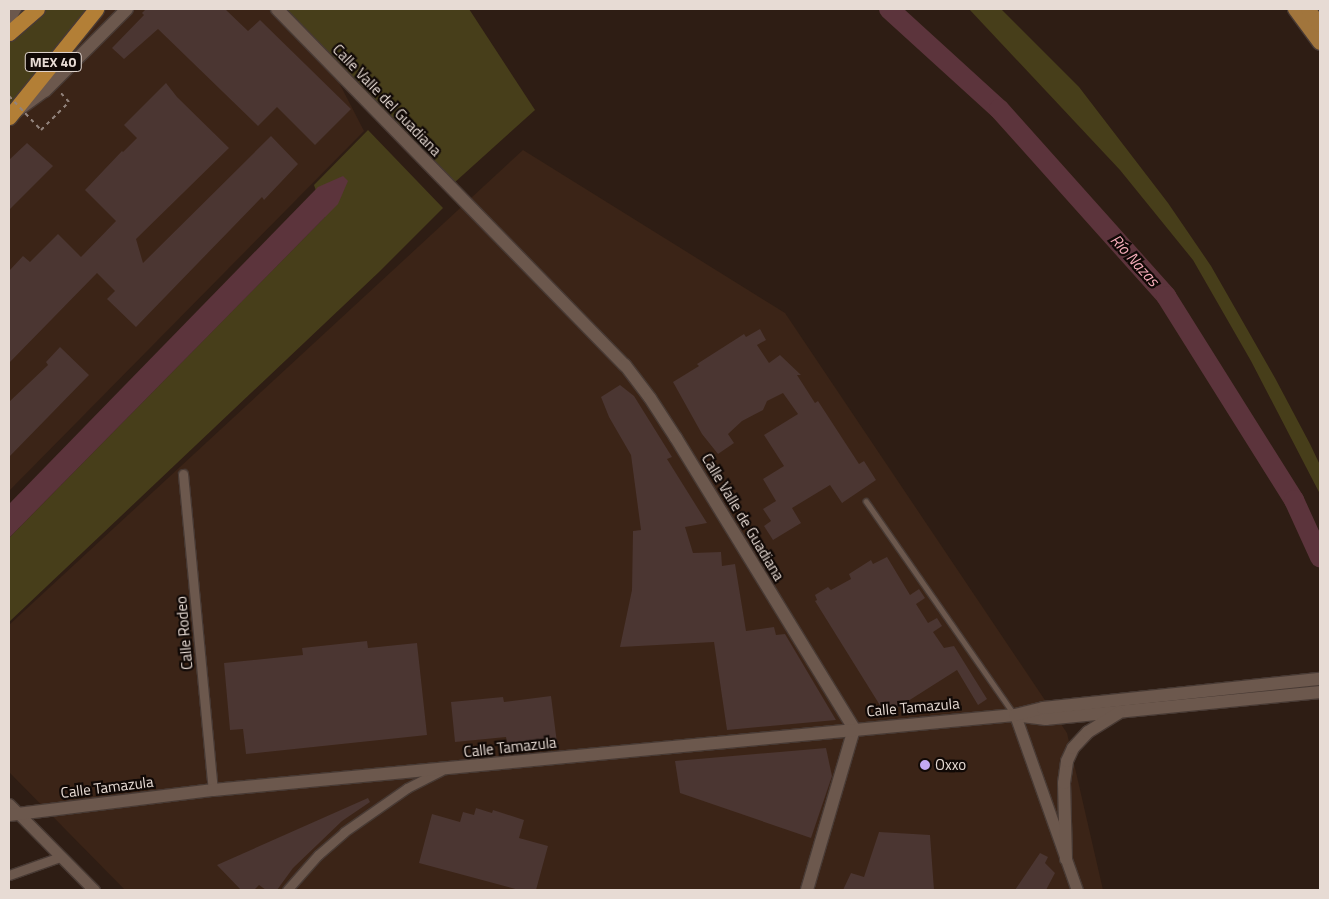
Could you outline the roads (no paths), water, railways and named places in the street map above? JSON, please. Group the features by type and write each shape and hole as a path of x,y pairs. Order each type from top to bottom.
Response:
{"highway":[{"path":"9,33 37,9"},
{"name":"MEX 40","path":"10,116 96,9"}],"main road":[{"path":"9,19 16,9"},
{"path":"10,116 46,91 127,9"},
{"name":"Calle Valle del Guadiana","path":"277,9 474,213"},
{"path":"1295,9 1320,43"},
{"path":"1308,9 1320,25"},
{"name":"Calle Valle de Guadiana","path":"474,213 625,365 650,398 854,729"},
{"name":"Calle Tamazula","path":"1015,715 1046,720 1122,710 1320,678"},
{"name":"Calle Tamazula","path":"14,815 213,790 443,770 1015,715 1043,708 1320,692"},
{"path":"1066,859 1064,783 1067,761 1073,748 1088,732 1122,710"},
{"path":"807,890 854,729"}],"street":[{"name":"Calle Rodeo","path":"183,474 213,790"},
{"path":"1015,715 1077,890"},
{"path":"288,890 318,856 344,832 407,788 443,770"},
{"path":"9,804 14,815 94,890"},
{"path":"9,875 60,857"}],"lane":[{"path":"866,501 1015,715"}],"waterway":[{"name":"Río Nazas","path":"889,9 999,109 1166,296 1294,500 1320,557"}],"place":[{"name":"Oxxo","path":"925,765"}]}
